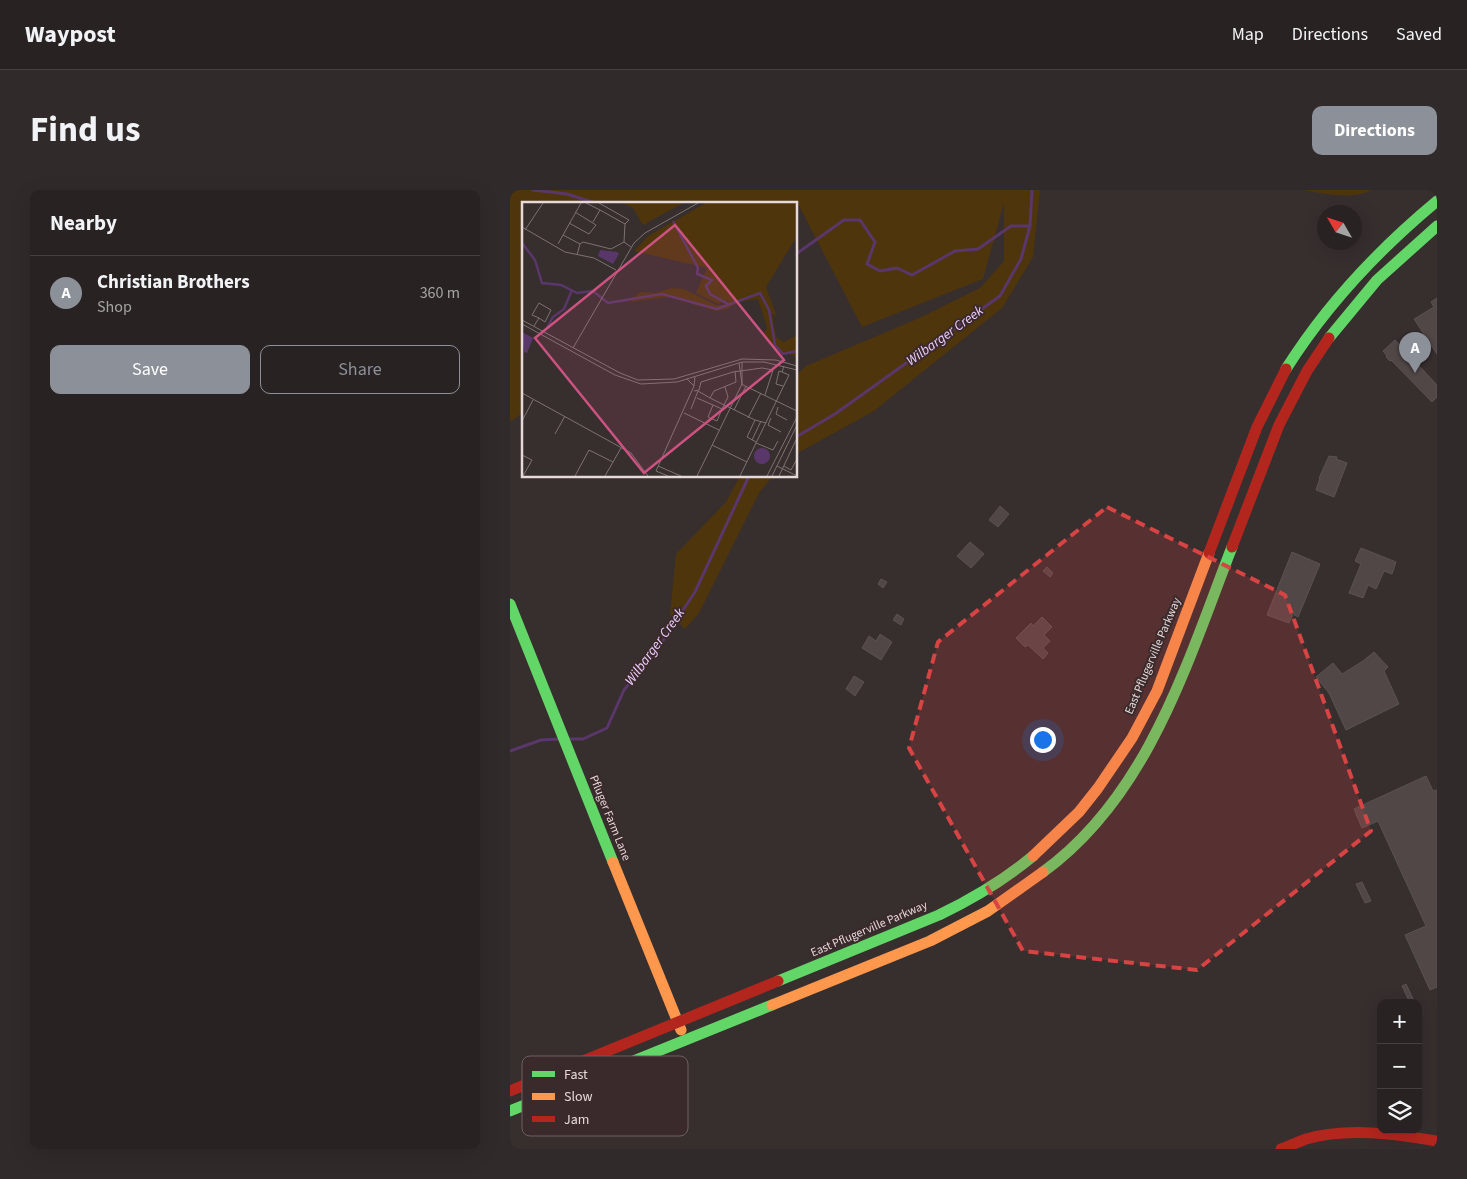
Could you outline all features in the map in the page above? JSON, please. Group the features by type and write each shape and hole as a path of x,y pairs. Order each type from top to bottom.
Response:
{"main road":[{"name":"East Pflugerville Parkway","path":"596,1056 939,915 987,890 1026,862 1072,820 1116,764 1148,711 1173,650 1247,452 1268,402 1292,360 1318,322 1355,277 1407,225 1437,201"},
{"path":"648,1056 930,941 988,911 1054,864 1098,821 1132,775 1170,706 1279,425 1307,371 1333,332 1377,280 1437,226"},
{"name":"Pfluger Farm Lane","path":"510,604 686,1041"},
{"name":"East Pflugerville Parkway","path":"510,1091 522,1086"},
{"path":"510,1111 522,1106"},
{"path":"1282,1149 1308,1138 1351,1132 1437,1141"}],"highlighted area":[{"path":"1107,507 1285,595 1371,831 1197,970 1023,951 909,748 938,642"}],"shaded area":[{"path":"510,190 1040,190 1033,257 1002,308 874,411 798,453 798,374 806,366 917,319 980,288 1004,261 1004,203 983,279 862,327 798,202 522,202 522,413 510,422"},
{"path":"1304,190 1372,190 1356,195 1347,195"},
{"path":"739,478 771,478 759,493 699,613 685,629 670,614 676,554 726,502"}],"building":[{"path":"1437,298 1437,354 1414,319 1434,307 1431,302"},
{"path":"1395,340 1437,385 1437,397 1432,402 1386,357 1383,351"},
{"path":"1329,456 1337,457 1336,459 1347,463 1334,497 1316,490"},
{"path":"1000,506 1009,514 998,527 989,520"},
{"path":"970,542 984,554 971,568 957,556"},
{"path":"1361,548 1396,562 1392,574 1384,571 1376,589 1368,585 1363,598 1349,593 1361,564 1355,561"},
{"path":"1292,552 1320,564 1298,617 1293,614 1289,623 1267,615"},
{"path":"1047,567 1053,573 1050,577 1043,571"},
{"path":"881,579 887,582 883,588 878,584"},
{"path":"897,614 904,619 901,625 893,620"},
{"path":"1042,617 1052,627 1044,635 1050,641 1043,648 1048,653 1043,659 1028,645 1025,647 1016,638 1031,623 1033,626"},
{"path":"880,634 892,642 881,660 862,648 869,636 876,641"},
{"path":"1374,652 1388,667 1384,671 1399,704 1346,730 1329,693 1316,677 1333,663 1342,674"},
{"path":"854,676 864,682 855,696 846,689"},
{"path":"1426,776 1433,791 1437,790 1437,987 1430,990 1405,935 1426,926 1378,821 1362,828 1354,809"},
{"path":"1362,882 1371,901 1365,903 1356,884"},
{"path":"1406,984 1413,999 1408,999 1402,986"}],"waterway":[{"path":"533,190 567,194 592,202"},
{"name":"Wilbarger Creek","path":"798,436 835,414 1000,296 1021,259 1030,226 1032,190"},
{"path":"798,253 844,220 860,220 875,242 867,264 880,271 897,268 912,275 955,251 978,249 1011,226 1029,226"},
{"name":"Wilbarger Creek","path":"569,739 583,739 607,728 624,690 660,645 695,592 748,478"},
{"name":"Wilbarger Creek","path":"510,751 541,740 560,739"}],"traffic: fast":[{"path":"1286,369 1336,300 1394,239 1437,201"},
{"path":"1329,338 1377,280 1437,226"},
{"path":"1043,872 1079,841 1110,805 1137,766 1160,724 1180,681 1232,547"},
{"path":"510,604 613,862"},
{"path":"778,981 939,915 988,888 1033,856"},
{"path":"646,1056 772,1005"},
{"path":"510,1111 522,1106"}],"traffic: slow":[{"path":"1033,856 1079,812 1132,738 1157,691 1209,553"},
{"path":"613,862 681,1030"},
{"path":"772,1005 930,941 988,911 1043,872"}],"traffic: jam":[{"path":"1232,547 1279,425 1307,371 1329,338"},
{"path":"1209,553 1257,427 1286,369"},
{"path":"595,1056 778,981"},
{"path":"510,1091 522,1086"},
{"path":"1281,1149 1306,1139 1338,1133 1388,1134 1437,1141"}],"place":[{"name":"Christian Brothers","path":"1415,373"}]}
